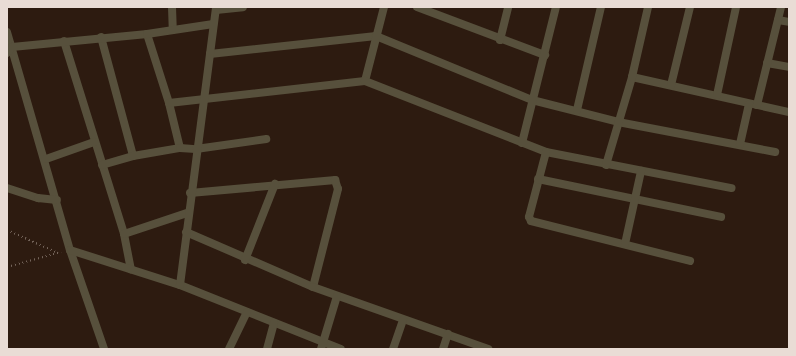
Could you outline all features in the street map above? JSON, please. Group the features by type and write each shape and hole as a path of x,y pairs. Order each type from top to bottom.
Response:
{"street":[{"path":"172,7 173,30"},
{"path":"180,285 187,213 216,8 243,7"},
{"path":"365,81 384,7"},
{"path":"417,7 500,40 545,54"},
{"path":"500,40 508,7"},
{"path":"522,143 556,7"},
{"path":"577,110 602,7"},
{"path":"606,165 632,77 648,7"},
{"path":"671,85 690,7"},
{"path":"717,95 736,7"},
{"path":"757,105 781,7"},
{"path":"778,20 789,22"},
{"path":"9,50 64,41 147,34 213,24"},
{"path":"7,32 9,50 46,159 70,250 104,349"},
{"path":"147,34 169,103 180,148"},
{"path":"210,54 376,36 532,100 577,110 618,122 740,144 775,152"},
{"path":"101,37 133,156"},
{"path":"64,41 94,142 124,234 131,269"},
{"path":"767,63 789,67"},
{"path":"632,77 789,112"},
{"path":"169,103 365,81 546,152 606,165 732,188"},
{"path":"740,144 748,104"},
{"path":"102,165 133,156 180,148 196,149 266,139"},
{"path":"46,159 94,142"},
{"path":"546,152 529,217 535,224 625,244 690,261"},
{"path":"625,244 641,171"},
{"path":"190,193 329,179 338,183 338,189 313,287"},
{"path":"538,179 634,201 721,216"},
{"path":"245,260 275,184"},
{"path":"7,188 38,198 57,200"},
{"path":"124,234 187,213"},
{"path":"186,232 245,260 313,287 488,349"},
{"path":"70,250 180,285 274,323 322,346 341,349"},
{"path":"322,346 337,296"},
{"path":"229,349 247,312"},
{"path":"393,349 403,320"},
{"path":"267,349 274,323"},
{"path":"443,349 448,334"}],"path":[{"path":"7,230 58,253"},
{"path":"7,267 70,250"}]}
